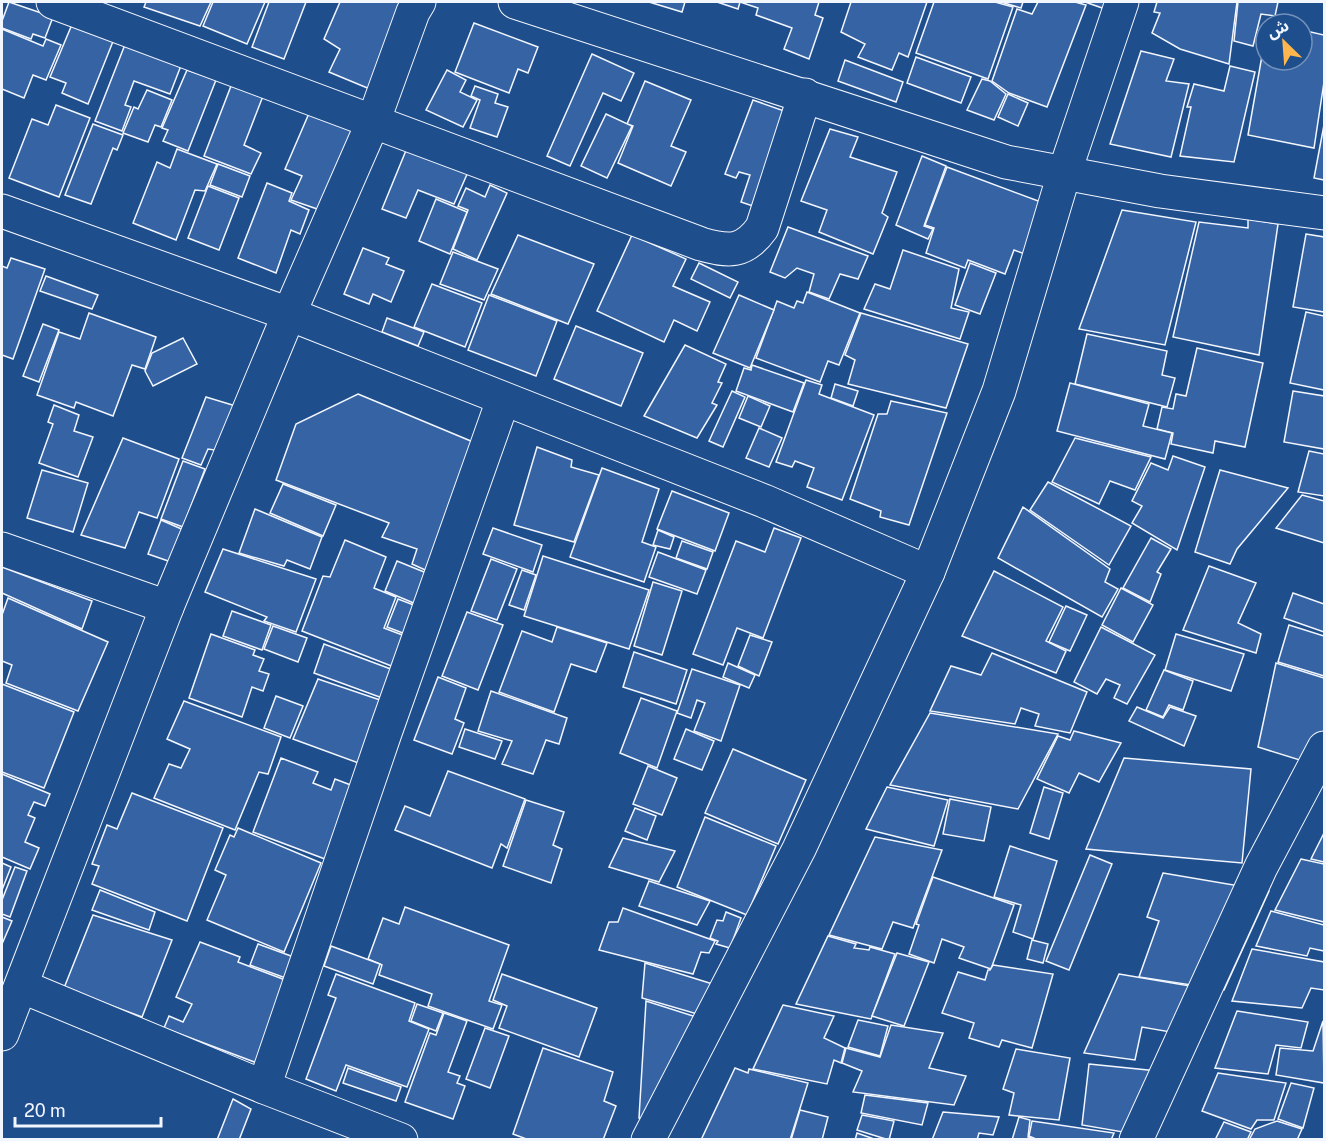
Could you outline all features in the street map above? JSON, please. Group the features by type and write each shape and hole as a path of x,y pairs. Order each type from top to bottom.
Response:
{"street":[{"path":"52,2 701,244 723,250 741,247 754,239 762,228 805,94"},
{"path":"2,1034 167,608 289,314 373,122 413,12 419,2"},
{"path":"515,2 805,94 1006,162 1160,190 1324,213"},
{"path":"648,1140 799,849 928,572 999,391 1064,174 1122,2"},
{"path":"2,211 289,314 764,501 928,572"},
{"path":"264,1087 381,744 503,400"},
{"path":"2,549 167,608"},
{"path":"1136,1140 1261,867 1324,748"},
{"path":"21,986 264,1087 401,1140"}],"building":[{"path":"9,2 53,17 45,38 33,34 31,39 2,28 2,21"},
{"path":"146,2 211,2 200,26 144,7"},
{"path":"213,2 265,2 247,44 203,26"},
{"path":"269,2 306,2 284,59 252,47"},
{"path":"340,2 413,2 377,92 329,72 340,49 324,39"},
{"path":"649,2 685,2 682,12"},
{"path":"717,2 740,2 738,9"},
{"path":"740,2 819,2 815,15 823,18 809,59 784,49 792,28 756,15 758,8"},
{"path":"851,2 927,2 908,57 899,53 892,70 858,57 865,44 841,32"},
{"path":"934,2 995,2 1013,7 988,79 916,53"},
{"path":"1001,2 1023,2 1021,8"},
{"path":"1038,2 1075,2 1086,5 1047,107 1009,93 992,81 1017,9 1032,14"},
{"path":"1085,2 1130,2 1125,16"},
{"path":"1157,2 1237,2 1229,64 1180,49 1152,33 1160,13 1154,12"},
{"path":"1238,2 1278,2 1276,12 1254,12 1253,46 1234,41"},
{"path":"73,22 114,39 88,104 62,93 66,83 50,77"},
{"path":"474,23 538,47 528,73 518,69 509,93 455,72"},
{"path":"2,29 43,46 46,39 61,45 46,80 33,75 24,98 2,89"},
{"path":"1314,33 1324,35 1324,82 1314,148 1248,135 1259,72 1314,72"},
{"path":"126,42 182,63 170,94 134,81 125,105 131,107 122,131 95,121"},
{"path":"1141,51 1174,59 1166,81 1189,84 1171,157 1110,144"},
{"path":"592,54 634,73 621,101 603,93 570,166 547,156"},
{"path":"916,57 971,77 961,103 907,83"},
{"path":"845,60 903,82 896,102 838,81"},
{"path":"1230,66 1255,72 1234,162 1180,156 1191,107 1187,107 1194,84 1224,91"},
{"path":"187,70 216,80 188,151 163,141 168,130 162,128"},
{"path":"447,70 466,80 460,92 477,100 463,127 426,110"},
{"path":"982,79 990,81 1006,94 994,120 967,110"},
{"path":"645,81 691,100 671,146 686,152 671,186 618,163 633,126 627,124"},
{"path":"231,86 263,96 244,145 261,153 251,174 204,156"},
{"path":"475,86 498,94 495,103 508,107 497,137 470,128 480,100 471,96"},
{"path":"147,90 172,100 161,127 155,125 148,142 123,133 134,107 138,109"},
{"path":"1008,94 1028,103 1018,126 998,117"},
{"path":"753,100 804,118 771,212 741,202 750,175 739,172 736,178 725,174"},
{"path":"56,105 90,118 59,197 9,178 32,119 48,125"},
{"path":"310,111 358,131 326,212 291,200 302,176 285,169"},
{"path":"606,114 632,126 607,178 581,166"},
{"path":"93,124 123,135 117,150 113,148 91,204 65,195"},
{"path":"1324,125 1324,180 1314,178"},
{"path":"830,129 858,137 850,157 897,172 882,213 888,217 873,254 819,232 827,210 801,201"},
{"path":"407,148 468,172 454,204 418,190 406,218 382,209"},
{"path":"177,149 217,164 205,191 195,190 176,240 133,223 157,162 170,168"},
{"path":"922,156 946,166 924,226 933,229 928,239 896,225"},
{"path":"218,164 250,176 242,197 210,185"},
{"path":"947,167 1049,205 1030,256 1014,250 1005,274 968,260 965,268 926,253 934,228 925,225"},
{"path":"267,183 292,193 289,201 309,210 300,234 291,230 276,273 238,258"},
{"path":"490,185 507,193 477,260 453,249 468,210 458,206 466,188 485,197"},
{"path":"208,186 239,198 219,250 188,238"},
{"path":"436,199 467,212 450,254 419,241"},
{"path":"1122,210 1196,222 1165,345 1079,329"},
{"path":"1248,219 1278,224 1259,355 1173,337 1199,222 1248,228"},
{"path":"788,227 868,256 858,279 840,274 829,299 809,292 814,274 797,268 785,278 770,272"},
{"path":"1306,234 1324,237 1324,312 1293,307"},
{"path":"518,235 594,264 568,324 491,294"},
{"path":"632,235 686,259 673,286 710,302 697,331 674,320 664,342 597,311"},
{"path":"363,248 389,258 386,264 404,271 391,302 373,294 369,304 344,294"},
{"path":"903,250 959,269 951,308 969,312 960,339 864,309 875,284 890,289"},
{"path":"453,252 498,269 484,300 440,284"},
{"path":"11,258 45,269 13,359 2,355 2,266 7,268"},
{"path":"699,263 738,282 730,298 691,279"},
{"path":"970,263 996,273 980,314 955,305"},
{"path":"46,276 98,295 92,309 40,291"},
{"path":"432,284 482,303 465,347 414,327"},
{"path":"807,292 860,313 839,365 828,361 820,382 756,358 777,301 794,308 797,301 803,303"},
{"path":"489,295 557,321 536,376 468,350"},
{"path":"739,295 774,310 750,368 713,353"},
{"path":"1306,312 1324,316 1324,390 1290,383"},
{"path":"89,313 156,337 145,369 132,365 113,416 76,402 74,408 37,395 59,332 80,339"},
{"path":"861,313 968,344 946,408 848,384 855,360 845,355"},
{"path":"387,318 424,332 418,346 382,332"},
{"path":"43,324 59,330 39,382 23,376"},
{"path":"576,326 643,353 621,406 554,379"},
{"path":"1087,334 1167,351 1162,375 1175,378 1167,407 1075,384"},
{"path":"183,338 197,364 153,386 145,371 152,353"},
{"path":"685,345 726,364 718,382 722,383 712,403 717,405 697,438 644,416"},
{"path":"1197,348 1263,363 1245,447 1215,441 1213,453 1171,444 1173,433 1157,429 1162,407 1173,409 1176,394 1186,396"},
{"path":"752,365 804,383 793,412 736,391 744,368 751,370"},
{"path":"806,380 822,385 819,394 874,415 842,500 807,487 814,468 795,461 792,467 776,462"},
{"path":"1070,383 1149,404 1143,426 1172,433 1165,459 1057,431"},
{"path":"835,384 858,391 853,406 831,398"},
{"path":"732,391 745,397 723,447 709,441"},
{"path":"1293,391 1324,396 1324,449 1284,442"},
{"path":"358,394 478,444 434,574 412,564 417,549 382,537 389,523 276,480 296,424"},
{"path":"748,396 770,406 761,427 739,418"},
{"path":"206,397 239,407 221,451 208,449 201,465 182,458"},
{"path":"891,401 947,413 909,525 880,517 881,511 850,499 878,414 887,414"},
{"path":"54,405 79,415 74,431 93,437 78,477 39,463 53,424 48,422"},
{"path":"759,428 782,438 769,467 746,458"},
{"path":"123,438 179,459 157,518 139,512 125,548 81,535"},
{"path":"1075,438 1151,457 1135,490 1110,481 1099,504 1052,482"},
{"path":"537,447 572,460 571,467 599,475 574,542 514,525"},
{"path":"1309,451 1324,454 1324,496 1298,492"},
{"path":"1173,456 1205,467 1177,550 1132,523 1142,506 1132,501 1151,463 1168,470"},
{"path":"183,461 205,469 183,527 161,519"},
{"path":"602,468 659,489 642,542 656,547 644,582 570,557"},
{"path":"42,470 88,483 73,532 27,518"},
{"path":"1220,470 1288,488 1237,549 1230,564 1195,552"},
{"path":"1048,482 1131,526 1109,565 1030,510"},
{"path":"283,484 336,505 323,536 270,513"},
{"path":"672,491 729,513 715,551 657,529"},
{"path":"1302,495 1324,501 1324,543 1276,528"},
{"path":"1023,507 1110,569 1105,582 1118,589 1102,617 998,558"},
{"path":"255,509 322,537 310,569 287,560 284,566 239,553"},
{"path":"161,520 186,531 174,563 148,554"},
{"path":"493,528 542,545 533,572 483,554"},
{"path":"774,528 801,538 763,638 737,628 723,665 693,654 736,541 765,552"},
{"path":"658,530 674,537 670,549 653,545"},
{"path":"1151,538 1171,549 1157,572 1161,574 1150,602 1123,588"},
{"path":"345,540 386,557 374,588 396,597 384,628 405,636 394,667 302,631 323,576 330,577"},
{"path":"682,541 713,552 707,569 676,558"},
{"path":"223,549 316,579 296,632 264,621 267,617 205,592"},
{"path":"658,552 706,570 697,594 649,577"},
{"path":"543,556 649,590 629,649 524,616"},
{"path":"491,559 517,569 497,620 471,611"},
{"path":"397,561 429,574 416,604 385,591"},
{"path":"1209,566 1256,583 1238,623 1261,634 1256,653 1183,630"},
{"path":"2,567 92,601 82,629 2,593"},
{"path":"522,570 536,575 524,610 509,605"},
{"path":"994,571 1063,607 1046,641 1066,651 1056,673 962,636"},
{"path":"653,582 682,591 662,655 634,646"},
{"path":"1121,588 1153,605 1133,642 1102,625"},
{"path":"1293,593 1324,604 1324,632 1284,618"},
{"path":"8,598 108,642 78,711 6,683 12,665 2,661 2,615"},
{"path":"398,599 419,607 408,635 387,627"},
{"path":"1066,606 1087,615 1070,651 1049,642"},
{"path":"232,611 271,625 262,650 223,636"},
{"path":"467,612 503,625 478,690 442,676"},
{"path":"1289,625 1324,636 1324,676 1278,662"},
{"path":"273,626 307,638 298,662 264,649"},
{"path":"557,627 607,643 596,672 571,664 554,712 499,692 522,631 552,642"},
{"path":"1101,627 1155,655 1127,704 1114,698 1120,685 1106,679 1097,694 1074,682"},
{"path":"211,634 255,650 253,655 264,659 259,671 269,674 263,691 252,687 242,717 189,698"},
{"path":"1176,634 1244,654 1231,691 1165,670"},
{"path":"750,635 772,642 759,676 738,666"},
{"path":"324,644 396,671 385,699 314,673"},
{"path":"634,652 687,670 676,704 623,687"},
{"path":"992,653 1087,692 1070,733 1035,726 1039,714 1021,708 1015,724 930,711 951,666 981,675"},
{"path":"728,663 755,675 749,688 723,677"},
{"path":"1276,663 1324,678 1324,741 1306,762 1258,747"},
{"path":"692,669 740,685 721,741 694,731 705,703 697,700 691,718 677,713"},
{"path":"1164,670 1193,681 1183,710 1169,705 1163,717 1146,710"},
{"path":"438,677 466,688 455,719 464,723 452,754 414,740"},
{"path":"318,679 386,702 364,765 293,739"},
{"path":"2,684 74,712 44,788 2,772"},
{"path":"491,691 567,718 559,744 546,740 533,774 502,764 512,741 478,731"},
{"path":"276,696 303,706 290,738 264,728"},
{"path":"641,698 677,711 657,768 620,753"},
{"path":"184,701 281,737 268,774 259,772 235,830 154,798 169,764 181,768 190,749 167,739"},
{"path":"1137,707 1163,718 1170,707 1196,716 1184,746 1129,721"},
{"path":"930,713 1058,734 1018,809 890,785"},
{"path":"465,729 502,741 495,759 459,747"},
{"path":"686,729 714,741 702,770 674,759"},
{"path":"1074,731 1121,743 1099,782 1079,773 1069,793 1037,779 1058,736 1070,740"},
{"path":"733,749 806,780 778,844 705,813"},
{"path":"281,758 318,772 313,783 331,790 335,779 369,792 333,862 253,832"},
{"path":"1124,758 1251,769 1242,863 1086,849"},
{"path":"648,766 677,778 662,815 633,804"},
{"path":"448,771 525,799 507,848 501,844 492,868 395,830 405,806 430,816"},
{"path":"2,774 50,794 45,806 34,802 28,815 35,818 25,842 39,848 30,869 2,857"},
{"path":"887,787 948,800 934,846 866,829"},
{"path":"1044,787 1063,793 1049,839 1030,833"},
{"path":"132,793 223,828 187,921 92,884 99,866 92,864 107,825 117,829"},
{"path":"950,799 991,807 984,841 943,834"},
{"path":"526,800 564,812 553,845 562,849 551,883 503,866"},
{"path":"635,808 656,816 647,840 625,831"},
{"path":"705,817 776,846 747,915 677,887"},
{"path":"238,828 321,863 284,952 207,920 226,875 215,870 230,835 234,837"},
{"path":"1324,833 1324,862 1311,859"},
{"path":"875,837 942,850 913,928 893,922 882,949 829,935"},
{"path":"623,838 675,851 659,882 609,867"},
{"path":"1010,846 1057,861 1033,939 1013,932 1021,905 994,897"},
{"path":"1090,855 1112,864 1069,970 1046,961"},
{"path":"1301,859 1324,864 1324,922 1275,910"},
{"path":"2,863 11,867 2,890"},
{"path":"15,867 27,871 10,917 2,914 2,900"},
{"path":"1163,873 1269,891 1224,990 1139,977 1159,921 1147,917"},
{"path":"933,877 1014,905 991,969 959,958 964,947 942,939 934,963 909,954 919,925 916,924"},
{"path":"649,881 710,901 697,925 639,906"},
{"path":"100,890 155,912 149,930 92,910"},
{"path":"405,907 509,945 489,1001 502,1005 493,1029 428,1006 432,994 379,975 382,965 368,959 383,918 399,924"},
{"path":"623,908 715,941 709,953 701,952 693,974 599,950 609,922 618,922"},
{"path":"1271,911 1324,925 1324,951 1310,948 1307,956 1256,946"},
{"path":"726,912 741,918 730,948 716,944 718,941 710,938 717,920 723,921"},
{"path":"93,915 172,940 142,1017 64,988"},
{"path":"2,917 12,921 2,944"},
{"path":"828,936 856,944 854,948 869,950 870,947 895,954 871,1019 796,1004"},
{"path":"1032,940 1048,944 1043,963 1027,959"},
{"path":"200,942 240,957 238,962 288,981 257,1063 164,1028 169,1016 183,1022 192,1004 176,997"},
{"path":"258,944 313,964 305,985 250,965"},
{"path":"331,946 380,964 373,984 324,966"},
{"path":"1252,949 1324,962 1324,990 1311,988 1302,1008 1232,1001"},
{"path":"897,953 929,962 904,1026 872,1016"},
{"path":"645,963 732,990 718,1020 642,998"},
{"path":"993,965 1053,974 1032,1048 1002,1040 999,1047 969,1038 974,1023 942,1013 958,972 985,980 988,970"},
{"path":"336,974 415,1003 409,1021 429,1029 407,1087 346,1065 336,1091 306,1079 336,998 328,995"},
{"path":"502,974 597,1008 579,1057 499,1028 507,1006 493,1000"},
{"path":"1119,974 1202,988 1182,1034 1142,1027 1135,1060 1084,1053"},
{"path":"646,1001 715,1023 668,1132 639,1118"},
{"path":"417,1004 443,1013 436,1031 411,1021"},
{"path":"783,1005 834,1016 824,1038 845,1048 841,1063 834,1060 827,1084 753,1069"},
{"path":"1237,1011 1308,1022 1301,1048 1276,1045 1268,1074 1215,1068"},
{"path":"444,1013 467,1021 448,1072 460,1076 457,1083 465,1086 453,1119 405,1102 430,1033 436,1035"},
{"path":"858,1020 888,1026 880,1056 848,1047"},
{"path":"1323,1021 1324,1083 1276,1075 1280,1048 1313,1051"},
{"path":"891,1025 943,1033 929,1068 966,1076 954,1105 853,1092 862,1071 842,1063 846,1048 880,1057"},
{"path":"485,1028 509,1036 490,1088 466,1079"},
{"path":"543,1048 613,1072 604,1101 616,1106 603,1140 529,1140 513,1134"},
{"path":"1016,1049 1070,1058 1059,1120 1009,1115 1014,1093 1003,1089"},
{"path":"1089,1064 1177,1073 1152,1137 1082,1125"},
{"path":"348,1068 401,1087 396,1101 343,1083"},
{"path":"735,1068 748,1073 749,1069 808,1083 790,1140 701,1140"},
{"path":"1218,1073 1286,1083 1274,1120 1257,1120 1251,1129 1202,1111"},
{"path":"1291,1083 1314,1088 1303,1128 1278,1119"},
{"path":"865,1095 928,1103 922,1125 861,1113"},
{"path":"233,1099 251,1109 239,1140 217,1140"},
{"path":"800,1110 828,1117 822,1140 791,1140"},
{"path":"943,1112 999,1117 993,1135 979,1133 977,1140 932,1140"},
{"path":"862,1115 894,1121 889,1140 857,1130"},
{"path":"1019,1117 1030,1120 1028,1137 1037,1140 1012,1140"},
{"path":"1032,1121 1114,1133 1111,1140 1038,1140 1029,1136"},
{"path":"1277,1121 1302,1129 1297,1140 1249,1140 1255,1129"},
{"path":"1224,1122 1251,1132 1247,1140 1215,1140"},
{"path":"857,1133 877,1140 855,1140"}]}
